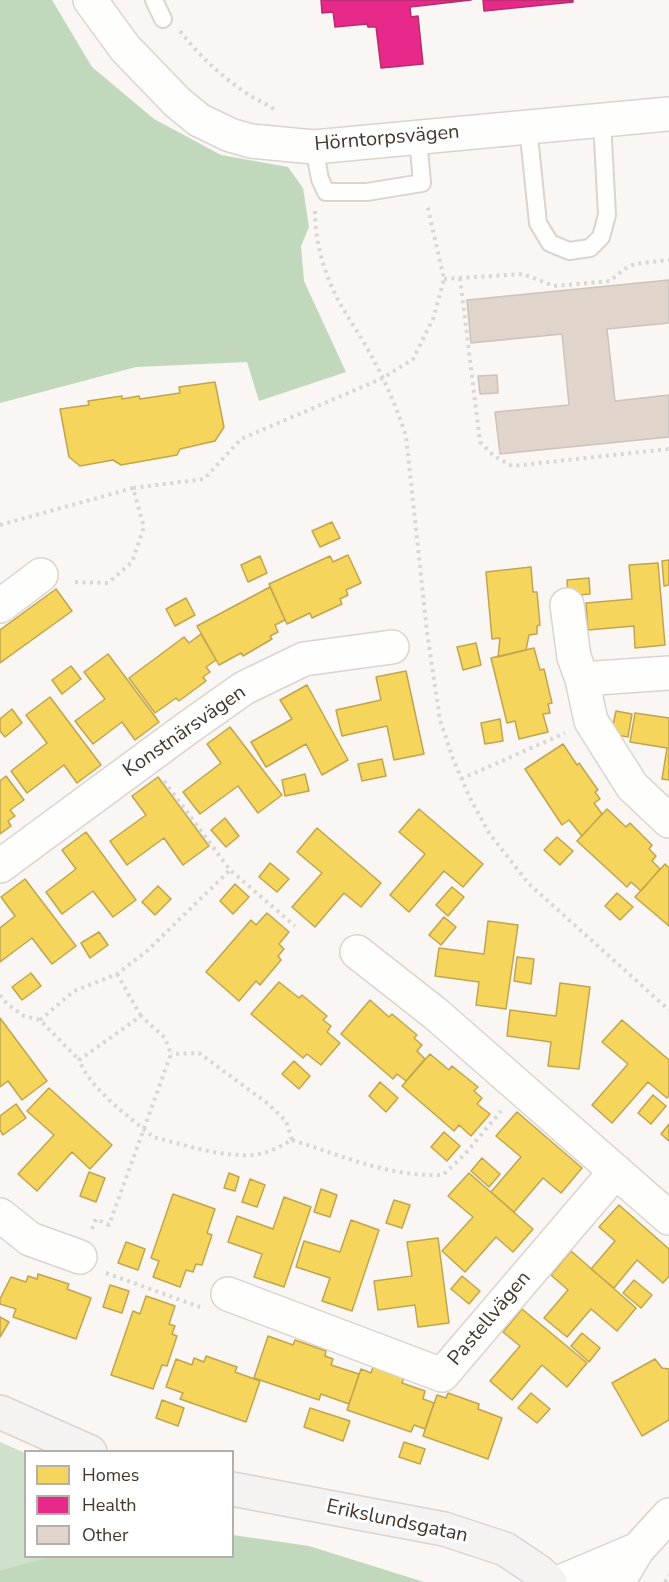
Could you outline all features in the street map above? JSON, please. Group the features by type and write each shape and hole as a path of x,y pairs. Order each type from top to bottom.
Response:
{"street":[{"name":"Hörntorpsvägen","path":"90,0 125,48 177,102 199,120 230,135 251,141 314,147 669,114"},
{"path":"0,606 41,575"},
{"path":"567,605 574,657 582,679 591,722 632,786 669,821"},
{"name":"Konstnärsvägen","path":"0,866 244,688 304,659 392,647"},
{"path":"582,679 669,673"},
{"path":"357,952 436,1014 669,1218"},
{"name":"Pastellvägen","path":"228,1294 442,1375 616,1171"},
{"path":"0,1215 30,1239 80,1257"},
{"path":"0,1412 86,1450"},
{"name":"Erikslundsgatan","path":"234,1489 444,1530 505,1549 550,1582"},
{"path":"618,1582 638,1550 669,1515"},
{"path":"560,1582 638,1550"}],"lane":[{"path":"154,0 163,19"},
{"path":"528,127 538,223 550,243 569,251 590,248 601,237 607,215 602,120"},
{"path":"314,147 320,179 326,192 366,192 422,183 418,137"}],"path":[{"path":"163,19 177,26 197,53 215,69 253,98 273,109 314,147"},
{"path":"0,525 133,488 204,479 241,438 383,378 412,359 433,319 444,279 422,183"},
{"path":"315,201 318,242 329,279 344,311 366,345 383,378 397,407 406,436 427,632 440,720 461,779 489,833 529,884 669,1010"},
{"path":"444,279 460,278 480,442 494,456 512,466 669,449"},
{"path":"41,575 77,584 108,583 132,562 144,527 133,488"},
{"path":"461,779 591,722"},
{"path":"147,757 230,870 295,926"},
{"path":"40,1020 74,991 117,974 147,951 230,870"},
{"path":"117,974 141,1016 165,1038 171,1054 109,1225 96,1219 80,1257 87,1266 213,1312 228,1294"},
{"path":"0,995 7,1004 24,1016 40,1020 79,1060 85,1074 97,1088 153,1137 227,1153 255,1155 292,1140 362,1165 424,1176 443,1175 465,1154 520,1088"},
{"path":"79,1060 141,1016"},
{"path":"171,1054 199,1053 267,1103 286,1120 292,1140"},
{"path":"664,1582 669,1575"}],"green space":[{"path":"0,0 52,0 92,67 154,119 221,155 288,167 303,188 309,227 301,246 304,281 346,372 259,401 247,362 136,367 0,403"},
{"path":"0,1442 24,1453 24,1558 51,1558 0,1570"},
{"path":"234,1535 309,1546 424,1582 0,1582 0,1570 47,1558 234,1558"}],"building: Homes":[{"path":"215,382 224,427 215,441 180,449 177,455 121,465 113,460 80,466 69,457 60,409 89,405 88,401 122,396 122,399 139,396 140,399 180,393 179,387"},
{"path":"332,522 340,538 320,547 312,531"},
{"path":"348,555 361,583 346,590 348,595 340,599 342,604 312,618 310,613 287,624 269,584 330,556 333,562"},
{"path":"260,556 267,573 248,582 241,565"},
{"path":"669,560 669,585 664,586 662,561"},
{"path":"658,563 665,645 635,648 634,626 588,630 586,603 632,599 629,565"},
{"path":"531,567 533,592 537,592 540,625 537,626 537,634 529,635 526,650 498,657 500,638 492,639 486,572"},
{"path":"589,578 590,594 568,596 567,580"},
{"path":"270,587 285,620 275,625 278,632 270,636 272,639 243,656 241,653 219,665 197,626"},
{"path":"56,589 72,611 0,663 0,630"},
{"path":"186,598 195,615 175,626 166,609"},
{"path":"201,634 216,660 206,667 210,672 203,677 206,681 179,701 176,698 155,713 129,678 184,637 189,643"},
{"path":"476,643 481,665 463,670 457,647"},
{"path":"534,648 540,670 544,669 552,703 548,704 550,713 543,714 548,732 519,739 515,721 507,723 491,658"},
{"path":"108,654 159,722 135,740 122,722 93,744 75,721 105,699 84,672"},
{"path":"71,666 81,679 62,694 52,680"},
{"path":"406,671 424,754 394,760 387,726 342,736 336,710 381,700 376,677"},
{"path":"307,685 348,760 322,775 306,744 266,767 251,742 292,719 280,700"},
{"path":"50,697 101,765 77,783 64,765 27,793 11,771 47,743 26,715"},
{"path":"12,709 22,723 5,737 0,731 0,719"},
{"path":"616,711 632,714 628,737 611,734"},
{"path":"635,713 669,718 669,780 662,779 667,748 630,742"},
{"path":"500,719 503,741 485,744 481,723"},
{"path":"230,727 282,795 258,813 238,786 200,814 183,792 221,763 207,744"},
{"path":"563,744 598,790 595,792 600,799 594,803 602,814 582,836 569,820 562,825 525,769"},
{"path":"382,759 386,776 362,781 358,764"},
{"path":"305,774 309,791 285,796 282,780"},
{"path":"6,776 24,800 10,810 15,816 8,821 11,826 0,834 0,781"},
{"path":"158,777 209,846 183,865 164,838 127,865 110,841 146,815 132,796"},
{"path":"419,809 483,864 463,887 444,871 409,912 390,895 425,854 399,832"},
{"path":"607,809 626,827 630,823 652,845 649,849 656,856 652,861 660,869 641,891 631,882 627,887 577,841"},
{"path":"225,818 239,836 226,847 211,830"},
{"path":"317,828 381,883 361,907 344,893 315,927 292,907 322,873 297,852"},
{"path":"86,832 136,900 113,917 93,891 62,914 46,892 76,869 62,850"},
{"path":"557,837 573,851 560,865 544,850"},
{"path":"270,863 289,879 277,892 259,877"},
{"path":"665,864 669,868 669,926 635,897"},
{"path":"25,879 76,946 52,964 32,938 0,962 0,928 15,916 1,897"},
{"path":"235,884 249,897 233,914 220,901"},
{"path":"158,886 171,899 155,915 142,902"},
{"path":"452,887 464,897 448,916 436,905"},
{"path":"617,893 633,907 620,920 605,906"},
{"path":"267,913 289,932 279,944 284,949 278,956 281,960 260,985 256,981 239,1001 206,972 251,920 256,925"},
{"path":"444,917 456,927 441,945 429,935"},
{"path":"488,921 518,925 506,1009 476,1005 479,982 435,976 439,948 484,954"},
{"path":"99,932 108,945 90,958 81,943"},
{"path":"517,957 534,959 531,984 514,981"},
{"path":"31,973 41,986 22,1000 12,987"},
{"path":"279,982 299,998 302,995 327,1016 323,1020 331,1026 327,1032 340,1043 321,1065 307,1054 303,1058 251,1014"},
{"path":"560,983 590,987 579,1069 548,1066 551,1042 507,1036 510,1010 556,1016"},
{"path":"370,1000 389,1017 392,1014 417,1035 414,1038 422,1045 417,1051 425,1059 406,1081 397,1074 393,1079 341,1034"},
{"path":"0,1018 47,1081 22,1100 8,1081 0,1087"},
{"path":"622,1020 669,1060 669,1096 667,1098 648,1082 612,1123 592,1105 628,1064 602,1042"},
{"path":"430,1054 449,1070 452,1066 478,1087 474,1091 482,1098 477,1104 490,1114 471,1136 459,1125 454,1131 402,1086"},
{"path":"294,1061 310,1076 299,1089 282,1074"},
{"path":"380,1082 398,1098 386,1112 369,1096"},
{"path":"49,1088 112,1145 90,1169 72,1152 37,1191 18,1174 54,1135 27,1111"},
{"path":"653,1095 666,1106 651,1124 638,1113"},
{"path":"16,1104 26,1118 3,1135 0,1130 0,1116"},
{"path":"517,1112 582,1168 561,1193 543,1178 514,1212 491,1192 521,1157 496,1136"},
{"path":"669,1124 669,1141 661,1134"},
{"path":"444,1132 460,1146 447,1161 431,1147"},
{"path":"482,1158 500,1174 489,1187 471,1171"},
{"path":"89,1172 105,1178 96,1202 80,1196"},
{"path":"229,1173 239,1177 235,1191 224,1188"},
{"path":"469,1173 533,1229 513,1252 496,1237 465,1272 442,1251 473,1217 448,1196"},
{"path":"250,1179 265,1185 257,1207 242,1202"},
{"path":"321,1189 337,1195 330,1217 314,1212"},
{"path":"173,1194 215,1209 207,1233 212,1235 202,1265 196,1264 193,1272 186,1270 180,1287 153,1277 159,1261 151,1258"},
{"path":"284,1197 311,1207 284,1287 254,1277 262,1254 228,1242 237,1216 273,1229"},
{"path":"394,1200 410,1205 402,1228 386,1223"},
{"path":"619,1205 669,1249 669,1276 663,1283 637,1260 614,1288 591,1269 615,1241 599,1227"},
{"path":"351,1220 379,1230 352,1311 322,1301 330,1278 296,1267 304,1241 340,1252"},
{"path":"438,1238 449,1323 418,1327 415,1305 378,1310 374,1281 412,1276 407,1242"},
{"path":"126,1242 145,1249 138,1270 118,1263"},
{"path":"571,1251 636,1308 617,1331 591,1309 567,1337 544,1318 568,1290 551,1275"},
{"path":"38,1274 69,1284 67,1289 91,1298 76,1339 13,1317 16,1309 0,1304 0,1299 11,1277 26,1282 28,1276 37,1279"},
{"path":"462,1276 480,1291 469,1304 451,1289"},
{"path":"634,1280 652,1295 641,1308 623,1293"},
{"path":"110,1285 129,1291 122,1313 103,1307"},
{"path":"146,1296 175,1306 169,1324 175,1326 172,1334 177,1336 167,1366 162,1365 153,1389 111,1375 133,1311 140,1314"},
{"path":"522,1309 587,1363 567,1387 542,1365 512,1400 490,1381 520,1346 503,1332"},
{"path":"0,1317 9,1322 0,1337"},
{"path":"582,1333 600,1348 589,1362 571,1346"},
{"path":"268,1336 293,1345 295,1340 326,1351 325,1356 333,1359 331,1365 359,1374 349,1404 321,1394 319,1400 254,1378"},
{"path":"206,1356 237,1367 235,1372 260,1381 246,1422 180,1399 183,1393 166,1387 176,1359 192,1365 194,1358 204,1362"},
{"path":"655,1359 662,1368 669,1369 669,1420 642,1436 612,1383"},
{"path":"373,1367 404,1377 402,1383 425,1391 423,1399 434,1403 425,1429 414,1425 411,1432 347,1410 361,1369 371,1373"},
{"path":"448,1393 479,1404 478,1409 502,1418 488,1459 423,1436 437,1395 446,1398"},
{"path":"531,1393 550,1409 537,1423 518,1408"},
{"path":"162,1400 184,1408 178,1426 156,1418"},
{"path":"310,1408 350,1421 343,1441 304,1427"},
{"path":"404,1442 425,1449 420,1464 399,1457"}],"building: Health":[{"path":"321,0 471,0 410,7 411,17 418,16 423,64 381,68 376,27 368,27 367,24 335,27 333,12 322,13"},
{"path":"483,0 573,0 573,2 484,11"}],"building: Other":[{"path":"669,280 669,323 607,329 615,401 669,395 669,437 500,454 495,412 569,405 562,334 471,343 467,300"},
{"path":"497,375 498,393 480,394 478,376"}]}
